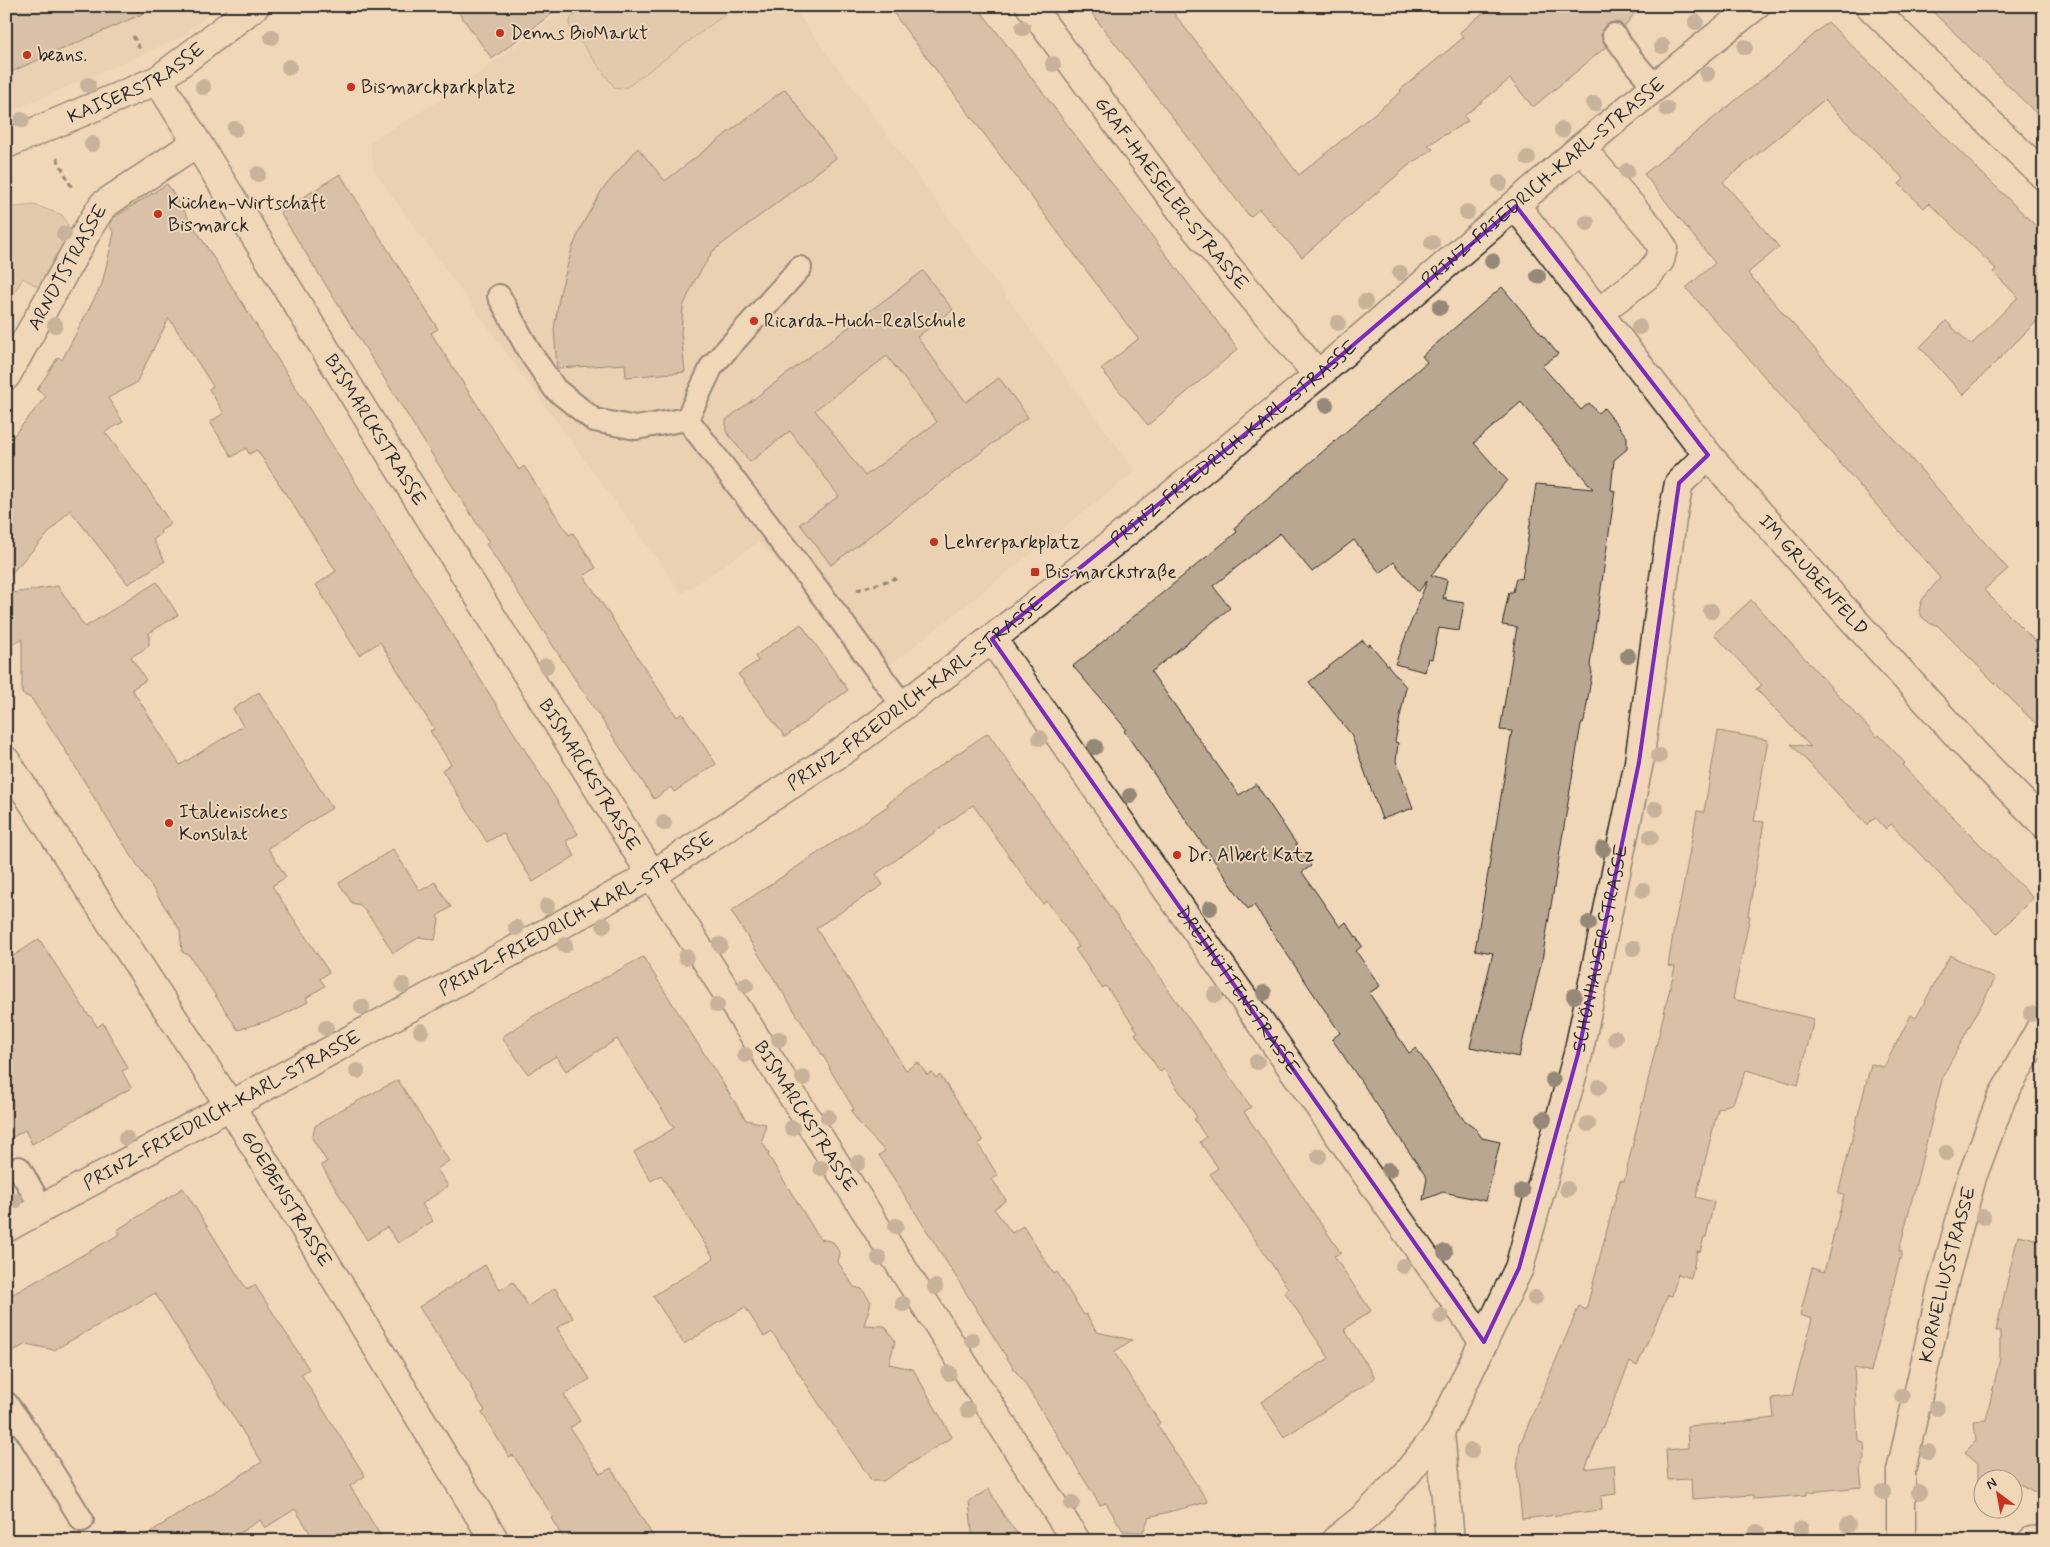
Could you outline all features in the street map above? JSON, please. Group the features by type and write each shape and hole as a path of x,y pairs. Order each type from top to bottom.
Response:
{"street":[{"name":"KAISERSTRASSE","path":"6,144 158,80 255,6"},
{"name":"GRAF-HAESELER-STRASSE","path":"1030,6 1190,222 1318,375"},
{"name":"PRINZ-FRIEDRICH-KARL-STRASSE","path":"6,1228 652,875 844,750 992,639 1318,375 1582,148 1755,6"},
{"path":"1870,6 2044,176"},
{"name":"BISMARCKSTRASSE","path":"158,80 652,875 1076,1541"},
{"name":"ARNDTSTRASSE","path":"6,376 90,224 103,205 196,143"},
{"path":"1582,148 1650,228 1663,248 1660,260 1648,274 1599,312"},
{"name":"IM GRUBENFELD","path":"1516,206 1708,455 1973,752 2044,824"},
{"name":"SCHÖNHAUSER STRASSE","path":"1335,1541 1372,1509 1407,1473 1440,1432 1519,1268 1578,1054 1639,762 1672,519 1679,483 1708,455"},
{"name":"DREIHÜTTENSTRASSE","path":"992,639 1484,1342"},
{"name":"GOEBENSTRASSE","path":"6,761 230,1107 495,1541"},
{"name":"KORNELIUSSTRASSE","path":"1901,1541 1901,1471 1941,1292 1972,1177 2002,1097 2044,1022"},
{"path":"1440,1432 1450,1541"},
{"path":"2032,1541 2044,1540"}],"lane":[{"path":"1614,35 1655,87"},
{"path":"687,418 712,366 800,268"},
{"path":"499,296 529,352 555,390 594,420 636,428 687,418"},
{"path":"687,418 904,706"},
{"path":"19,1168 42,1208"},
{"path":"6,1403 28,1433 82,1520"}],"path":[{"path":"41,129 90,224"},
{"path":"831,607 855,590 897,578"}],"highlighted area":[{"path":"1516,206 1708,455 1679,483 1639,762 1578,1054 1519,1268 1484,1342 992,639 1318,375"}],"shaded area":[{"path":"6,6 218,6 182,37 6,113"},
{"name":"Ricarda-Huch-Realschule","path":"570,6 792,6 1135,471 885,669 759,542 682,593 374,171 370,142 451,94"},
{"path":"587,6 732,6 731,10 627,87 620,89 615,88 569,26 571,18"},
{"path":"35,205 62,215 74,236 47,292 23,278 6,306 6,208"}],"building":[{"path":"6,6 160,6 6,74"},
{"name":"Denns BioMarkt","path":"454,6 562,6 492,59"},
{"path":"888,6 977,6 1238,349 1148,425 1101,369 1138,339"},
{"path":"1086,6 1168,6 1299,175 1401,92 1400,90 1464,37 1459,33 1491,6 1640,6 1624,27 1620,23 1613,22 1606,25 1602,30 1601,36 1606,47 1533,107 1510,79 1464,116 1468,121 1428,145 1433,149 1409,165 1302,257 1259,209 1250,217"},
{"path":"1927,6 2044,6 2044,121 1970,48"},
{"path":"1828,22 2044,234 2044,322 2040,318 1963,395 1920,347 1946,321 1971,345 2018,297 1993,272 1996,269 1929,203 1924,208 1899,184 1904,179 1824,100 1723,182 1779,247 1748,273 2008,569 1984,590 2044,650 2044,732 1937,625 1931,624 1922,617 1919,611 1922,600 1940,578 1686,288 1715,263 1644,174 1777,67"},
{"path":"785,89 836,158 713,251 694,282 683,307 681,333 685,372 626,377 625,364 557,368 554,329 560,293 572,249 582,225 602,190 638,148 665,181"},
{"path":"340,174 438,329 431,333 519,470 524,466 569,535 573,533 596,568 584,576 677,717 682,713 716,764 674,792 671,787 654,799 486,544 489,542 280,212"},
{"path":"167,184 578,834 566,841 575,856 533,882 503,833 487,842 442,770 451,764 430,731 434,729 380,642 359,655 316,585 336,571 257,450 249,454 246,448 232,457 210,422 224,413 209,389 213,386 169,318 136,383 108,398 123,422 105,432 148,489 171,524 160,531 161,534 153,540 165,561 128,584 70,510 6,579 6,445 46,396 37,390 58,357 62,360 102,284 114,233 109,225 113,218"},
{"path":"923,271 953,310 917,337 966,402 999,378 1028,417 831,565 800,524 839,496 790,431 750,462 726,431 726,420","holes":["887,356 937,422 865,476 815,410"]},
{"path":"1502,287 1558,354 1542,366 1581,410 1589,403 1598,413 1604,408 1627,437 1627,449 1614,460 1611,490 1615,491 1590,665 1592,673 1584,722 1581,724 1542,960 1519,1057 1470,1047 1493,953 1475,950 1512,731 1500,730 1517,627 1502,625 1509,592 1513,592 1516,578 1522,579 1536,484 1593,489 1521,402 1474,443 1507,480 1431,575 1447,580 1443,599 1446,597 1446,600 1464,603 1459,631 1439,628 1432,659 1428,658 1425,672 1395,664 1427,581 1418,592 1394,562 1380,573 1354,540 1312,572 1280,533 1213,586 1230,608 1151,672 1239,795 1256,784 1311,866 1302,872 1340,927 1346,922 1362,946 1356,951 1380,986 1369,993 1409,1053 1416,1048 1463,1119 1474,1127 1482,1138 1500,1142 1486,1201 1443,1192 1423,1200 1427,1178 1332,1039 1340,1033 1254,905 1248,909 1124,731 1126,729 1073,666 1237,532 1234,528 1427,362 1422,356"},
{"path":"157,582 178,615 149,633 149,646 131,657 146,680 132,689 180,765 243,726 233,709 259,692 332,808 268,848 286,877 272,886 329,972 320,979 325,986 306,998 308,1002 279,1017 238,1030 189,955 182,952 180,930 108,820 57,737 31,698 22,694 22,639 6,649 6,594 58,586 85,627"},
{"path":"1751,600 1877,737 1879,735 1905,763 1902,765 2033,898 1997,934 1891,824 1886,829 1875,817 1867,825 1791,744 1811,747 1756,689 1762,685 1714,634"},
{"path":"801,624 848,690 785,737 738,674 758,661 755,656"},
{"path":"1363,640 1367,646 1370,644 1406,687 1395,742 1398,743 1396,761 1413,808 1382,819 1351,734 1309,682"},
{"path":"1718,731 1768,740 1754,821 1764,822 1748,916 1750,916 1733,999 1814,1019 1798,1085 1746,1070 1733,1103 1718,1109 1696,1197 1714,1202 1706,1237 1704,1237 1700,1252 1697,1251 1691,1278 1678,1274 1672,1296 1668,1295 1637,1366 1630,1362 1585,1469 1614,1465 1616,1494 1601,1496 1602,1510 1522,1519 1517,1470 1520,1444 1579,1306 1586,1310 1620,1180 1624,1181 1675,967 1668,966 1674,928 1697,811 1704,812"},
{"path":"988,733 1251,1107 1244,1112 1341,1253 1334,1256 1371,1311 1344,1329 1375,1378 1284,1437 1261,1402 1329,1358 1284,1291 1288,1288 1210,1174 1218,1168 1200,1142 1206,1137 1194,1119 1197,1117 1164,1069 1160,1072 1135,1034 1138,1032 1106,986 1102,988 1075,949 1079,947 1047,901 1043,904 973,805 876,874 883,885 816,928 906,1070 918,1062 927,1075 932,1072 936,1078 940,1075 983,1141 978,1144 998,1176 992,1179 1006,1200 994,1209 1012,1233 1023,1226 1054,1274 1057,1272 1097,1332 1132,1340 1114,1352 1160,1423 1157,1425 1208,1502 1149,1517 1143,1532 1123,1531 1106,1503 1100,1505 879,1155 885,1151 861,1126 851,1111 854,1109 830,1067 731,911 888,806 887,804"},
{"path":"393,849 420,891 435,882 451,907 437,916 439,920 435,940 420,937 393,953 376,925 360,905 352,903 339,883"},
{"path":"39,939 97,1027 103,1023 128,1068 122,1071 131,1088 32,1144 25,1130 6,1141 6,961"},
{"path":"1950,955 1995,979 1943,1076 1899,1251 1902,1251 1871,1372 1854,1368 1858,1440 1864,1443 1865,1459 1860,1469 1862,1487 1807,1492 1806,1495 1753,1499 1753,1495 1692,1499 1691,1479 1668,1480 1666,1450 1688,1448 1687,1426 1774,1418 1772,1398 1792,1396 1812,1319 1800,1315 1812,1268 1824,1272 1844,1195 1838,1194 1871,1064 1884,1067 1911,1015 1916,1018"},
{"path":"643,957 746,1120 766,1124 762,1142 769,1153 768,1155 820,1239 833,1242 840,1253 838,1262 854,1287 862,1289 871,1302 864,1325 885,1326 895,1341 889,1364 913,1369 952,1437 883,1481 872,1481 772,1332 764,1337 745,1307 684,1344 653,1296 714,1258 661,1175 651,1181 634,1152 674,1128 617,1039 566,1071 556,1056 528,1074 502,1037 532,1017"},
{"path":"398,1080 449,1161 437,1169 448,1186 422,1204 433,1221 398,1243 387,1227 367,1240 321,1165 327,1162 312,1138 315,1126"},
{"path":"183,1188 247,1290 255,1285 309,1369 301,1374 365,1476 350,1486 384,1541 315,1541 295,1509 265,1528 260,1520 227,1541 136,1541 262,1462 155,1293 54,1350 26,1344 6,1355 6,1298 120,1234 117,1230"},
{"path":"2018,1235 2044,1241 2044,1497 2022,1485 2022,1470 1978,1470 1978,1463 1965,1452 1976,1441 1974,1421 1986,1420 2000,1358 2000,1331 1996,1331"},
{"path":"485,1265 500,1290 513,1282 528,1306 555,1288 565,1304 573,1318 557,1328 590,1379 564,1395 580,1421 570,1428 600,1474 611,1468 656,1541 565,1541 551,1518 553,1517 513,1455 509,1457 482,1413 485,1411 471,1385 419,1307"},
{"path":"989,1489 1004,1516 1023,1541 973,1541 969,1501"}],"place":[{"name":"Denns BioMarkt","path":"500,33"},
{"name":"beans.","path":"27,55"},
{"name":"Bismarckparkplatz","path":"351,87"},
{"name":"Küchen-Wirtschaft Bismarck","path":"158,214"},
{"name":"Ricarda-Huch-Realschule","path":"754,321"},
{"name":"Lehrerparkplatz","path":"934,542"},
{"name":"Bismarckstraße","path":"1035,572"},
{"name":"Italienisches Konsulat","path":"169,823"},
{"name":"Dr. Albert Katz","path":"1177,855"}]}
